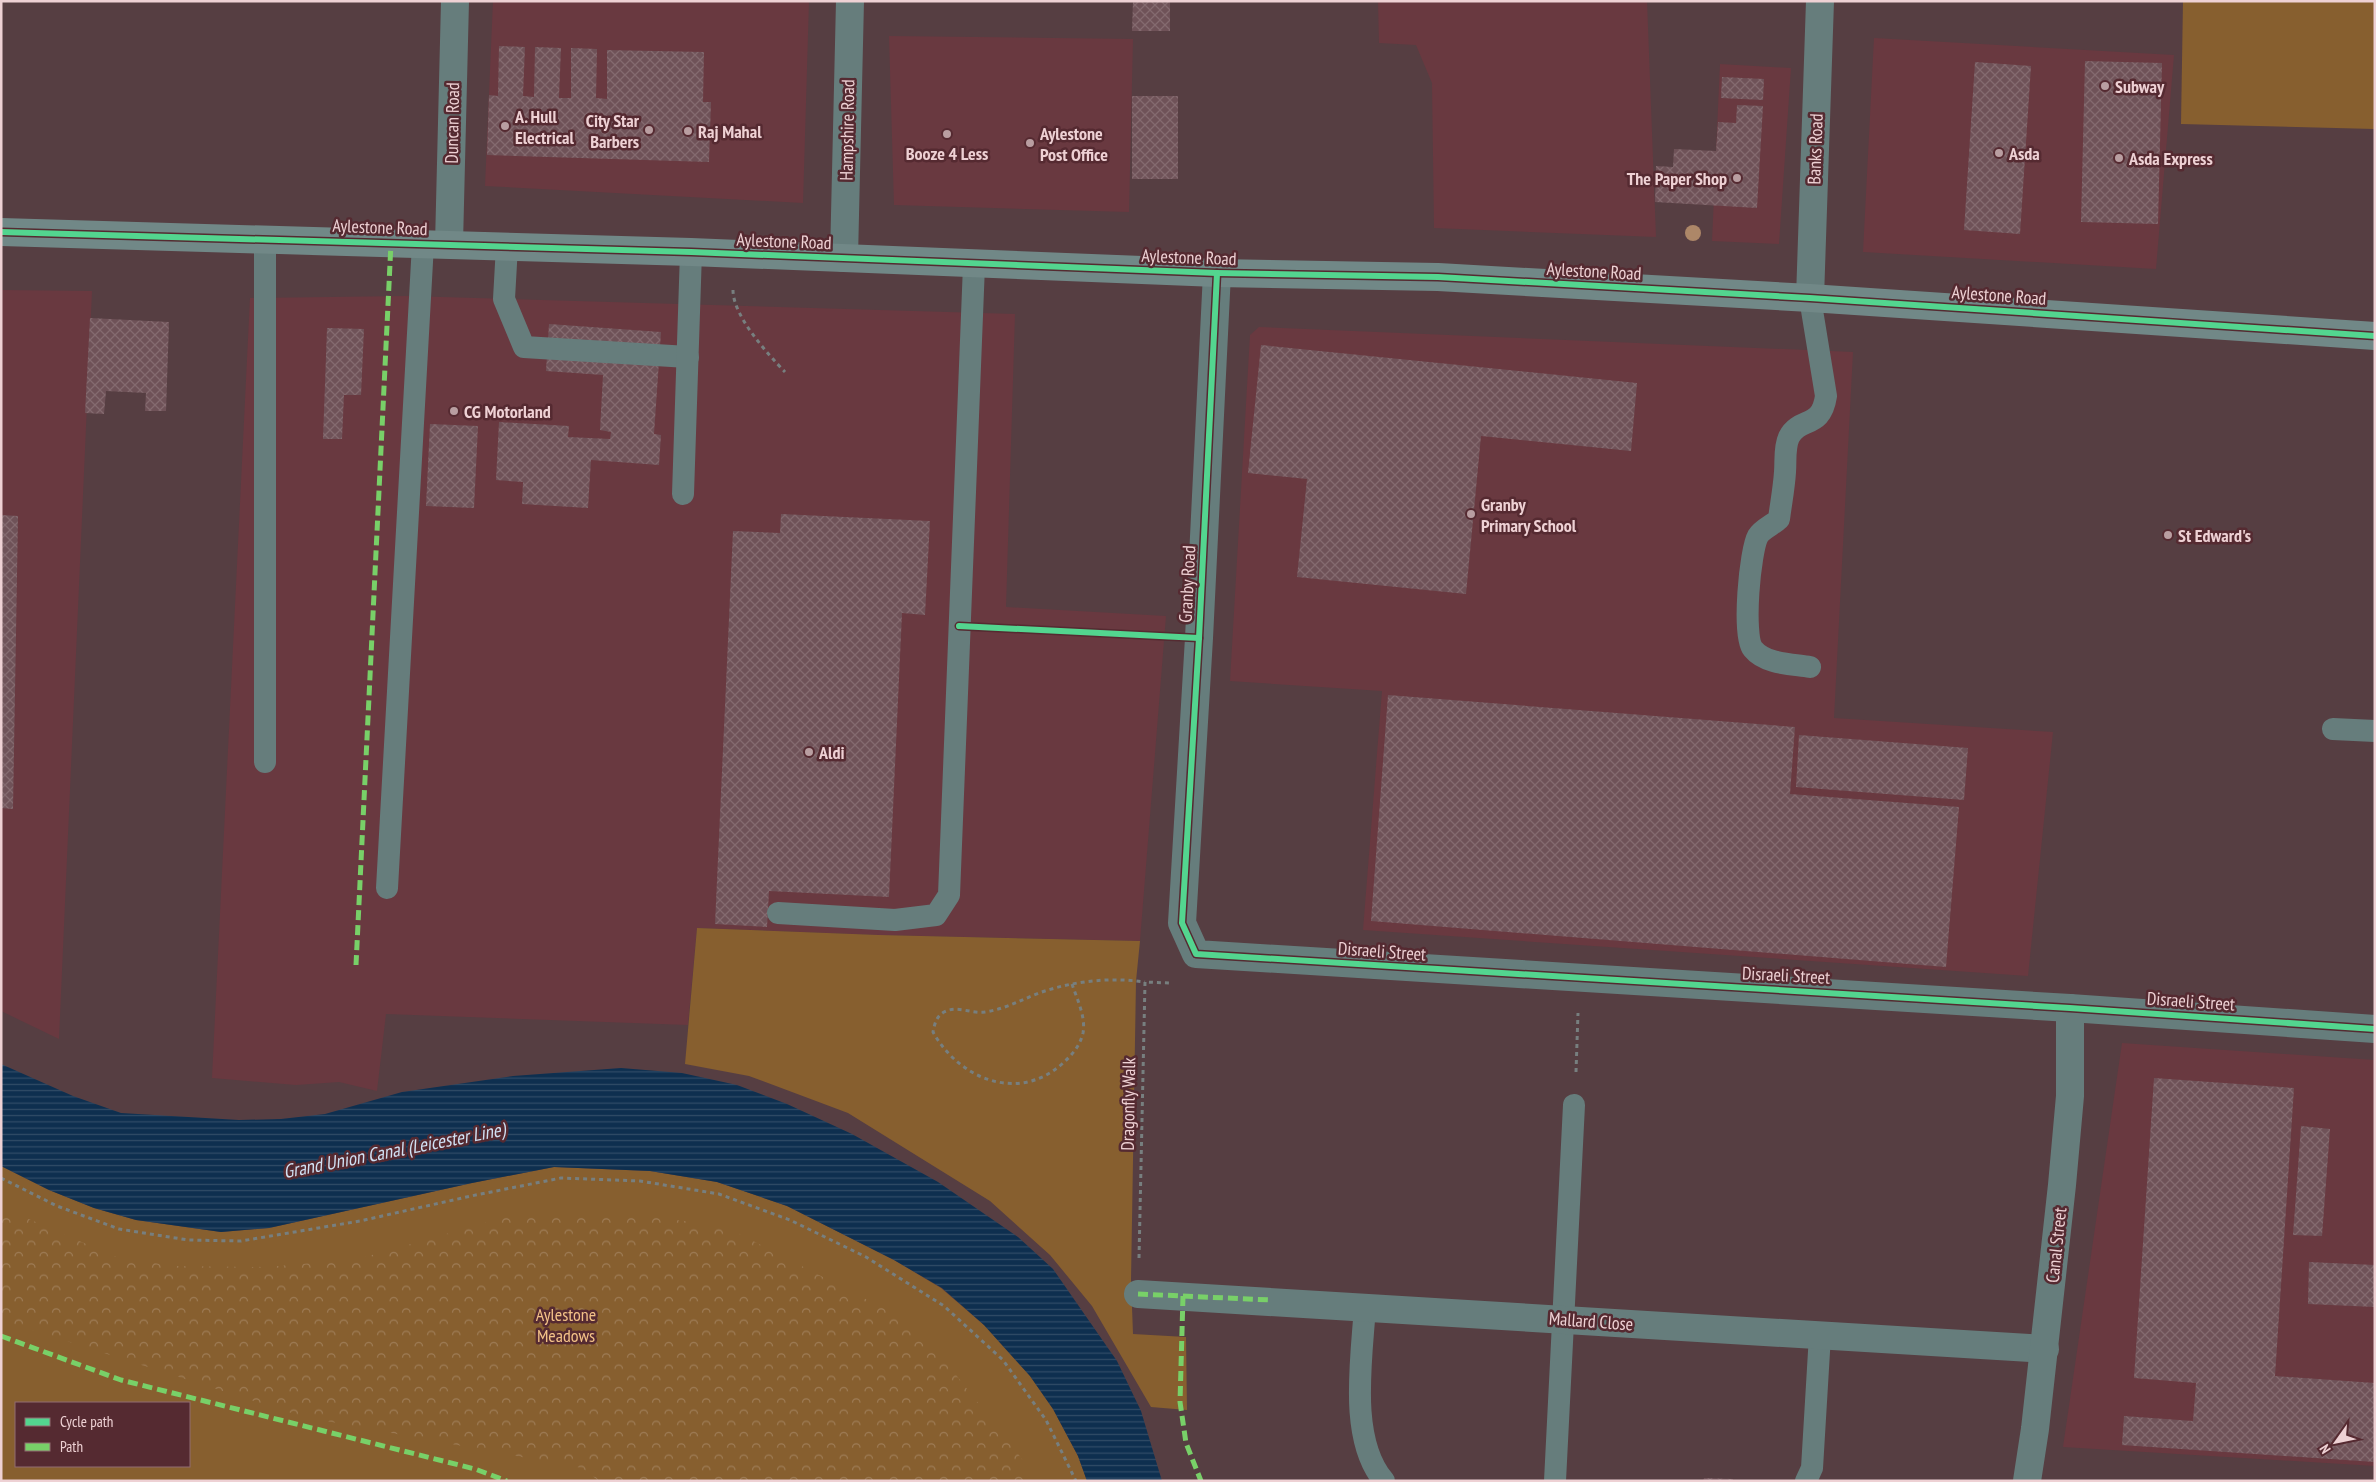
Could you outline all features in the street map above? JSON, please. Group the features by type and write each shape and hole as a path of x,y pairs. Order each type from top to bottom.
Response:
{"main road":[{"name":"Aylestone Road","path":"1,232 265,238 691,252 974,265 1217,273 1438,277 1810,298 2375,336"}],"street":[{"name":"Duncan Road","path":"436,244 455,1"},
{"name":"Hampshire Road","path":"844,258 850,1"},
{"name":"Banks Road","path":"1810,298 1820,1"},
{"name":"Granby Road","path":"1196,954 1182,923 1200,638 1217,273"},
{"name":"Disraeli Street","path":"1196,954 2070,1008 2375,1029"},
{"name":"Canal Street","path":"2027,1481 2045,1349 2070,1096 2070,1008"},
{"name":"Mallard Close","path":"1138,1294 1365,1306 2045,1349"}],"lane":[{"path":"265,238 265,762"},
{"path":"387,888 436,244"},
{"path":"507,246 504,299 524,347 688,357"},
{"path":"683,494 691,252"},
{"path":"778,913 895,920 936,915 949,895 974,265"},
{"path":"1810,298 1826,396 1824,409 1818,419 1804,424 1790,436 1785,451 1779,519 1758,536 1749,582 1747,637 1753,649 1773,661 1810,667"},
{"path":"2334,729 2375,731"},
{"path":"1556,1481 1574,1105"},
{"path":"1365,1306 1360,1388 1364,1443 1384,1481"},
{"path":"1806,1481 1812,1468 1820,1335"}],"path":[{"path":"732,254 733,301 761,346 785,372"},
{"path":"1072,984 1083,1016 1083,1031 1078,1047 1053,1072 1036,1081 1016,1084 995,1082 975,1075 941,1046 934,1032 936,1019 945,1011 958,1010 983,1013 1005,1008 1039,993 1072,984 1110,979 1170,983 1174,966 1196,954"},
{"path":"1574,1105 1580,978"},
{"path":"1,1178 57,1206 119,1229 188,1240 240,1242 360,1222 471,1196 561,1178 640,1181 719,1194 790,1220 857,1253 944,1306 1003,1360 1046,1420 1076,1481"}],"shaded area":[{"path":"493,1 809,1 803,203 485,186"},
{"path":"1378,1 1647,1 1656,237 1434,228 1432,83 1416,45 1379,43"},
{"path":"889,36 1133,39 1129,212 894,205"},
{"path":"1874,38 2174,55 2156,269 1863,252"},
{"path":"1720,64 1791,68 1779,244 1712,241"},
{"path":"1,290 92,291 59,1039 1,1011"},
{"path":"407,296 1015,314 1006,607 1166,616 1140,941 879,935 697,928 688,1025 386,1014 377,1091 339,1082 296,1085 212,1078 250,298"},
{"path":"1259,327 1853,352 1834,718 2053,732 2028,976 1363,930 1382,691 1230,681 1250,335"},
{"path":"2122,1043 2375,1060 2375,1466 2063,1447"}],"green space":[{"path":"2183,1 2375,1 2375,129 2181,124"},
{"path":"697,928 879,935 1140,941 1136,981 1131,1280 1133,1334 1186,1337 1187,1410 1151,1407 1092,1306 1050,1255 990,1201 848,1113 749,1076 685,1064"},
{"name":"Aylestone Meadows","path":"1,1166 49,1190 94,1208 136,1220 221,1232 269,1228 472,1183 554,1167 650,1171 717,1182 787,1206 894,1260 941,1288 984,1325 1030,1376 1053,1409 1078,1456 1087,1481 1,1481"},
{"name":"Aylestone Meadows","path":"1,1207 114,1256 172,1266 267,1267 358,1259 516,1214 613,1212 724,1226 885,1309 946,1362 1022,1459 1031,1481 599,1481 582,1468 304,1417 1,1320"}],"water":[{"name":"Grand Union Canal (Leicester Line)","path":"1,1064 73,1096 121,1113 239,1120 281,1119 325,1114 402,1092 513,1076 621,1068 682,1073 737,1085 787,1104 852,1134 938,1182 1018,1237 1053,1269 1117,1361 1141,1411 1162,1481 1087,1481 1078,1456 1053,1409 1030,1376 984,1325 942,1288 894,1260 787,1206 717,1182 650,1171 554,1167 472,1183 269,1228 221,1232 136,1220 94,1208 49,1190 1,1166"}],"building":[{"path":"1133,1 1170,1 1170,31 1132,31"},
{"path":"499,46 525,47 523,96 534,97 535,47 561,48 559,98 571,98 571,48 597,49 596,98 607,99 607,50 704,52 703,102 711,102 709,162 487,155 489,95 498,96"},
{"path":"2085,61 2162,63 2158,224 2081,222"},
{"path":"1975,62 2031,66 2020,234 1964,230"},
{"path":"1722,77 1764,79 1763,100 1721,98"},
{"path":"1132,96 1178,96 1178,179 1132,179"},
{"path":"1737,105 1763,106 1757,208 1655,202 1656,166 1673,167 1674,149 1716,151 1718,122 1736,123"},
{"path":"90,318 169,322 166,411 145,411 146,393 106,391 104,414 85,413"},
{"path":"549,324 661,332 654,434 661,435 659,465 591,460 588,508 522,504 523,482 496,480 499,422 569,426 568,437 610,439 611,432 600,430 603,375 546,371"},
{"path":"327,328 364,329 361,395 344,395 342,439 323,439"},
{"path":"1261,345 1637,383 1631,451 1481,436 1466,594 1297,577 1307,479 1248,473"},
{"path":"430,424 478,426 474,508 426,506"},
{"name":"Aldi","path":"781,514 930,521 925,615 902,613 889,897 769,891 767,927 715,924 733,531 780,533"},
{"path":"1,515 18,516 13,809 1,808"},
{"path":"1388,695 1795,727 1790,794 1959,807 1946,967 1371,921"},
{"path":"1799,735 1968,748 1964,800 1796,787"},
{"path":"2154,1078 2294,1088 2275,1376 2375,1383 2375,1462 2122,1445 2124,1416 2193,1421 2196,1383 2134,1378"},
{"path":"2301,1126 2330,1129 2322,1236 2293,1235"},
{"path":"2309,1262 2375,1265 2375,1307 2308,1304"},
{"path":"1704,1478 1733,1479 1733,1481 1703,1481"}],"marked path":[{"path":"356,965 391,243"},
{"path":"1138,1294 1271,1300"},
{"path":"1183,1296 1180,1402 1186,1443 1201,1481"},
{"path":"1,1336 121,1380 475,1469 507,1481"}],"cycle path":[{"path":"1,232 691,252 1217,273 1438,277 1810,298 2375,336"},
{"path":"1217,273 1199,638 1182,923 1196,954 2070,1008 2375,1029"},
{"path":"959,626 1199,638"}],"place":[{"name":"Subway","path":"2105,86"},
{"name":"A. Hull Electrical","path":"505,126"},
{"name":"City Star Barbers","path":"649,130"},
{"name":"Raj Mahal","path":"688,131"},
{"name":"Booze 4 Less","path":"947,134"},
{"name":"Aylestone Post Office","path":"1030,143"},
{"name":"Asda","path":"1999,153"},
{"name":"Asda Express","path":"2119,158"},
{"name":"The Paper Shop","path":"1737,178"},
{"name":"CG Motorland","path":"454,411"},
{"name":"Granby Primary School","path":"1471,514"},
{"name":"St Edward's","path":"2168,535"},
{"name":"Aldi","path":"809,752"}]}
